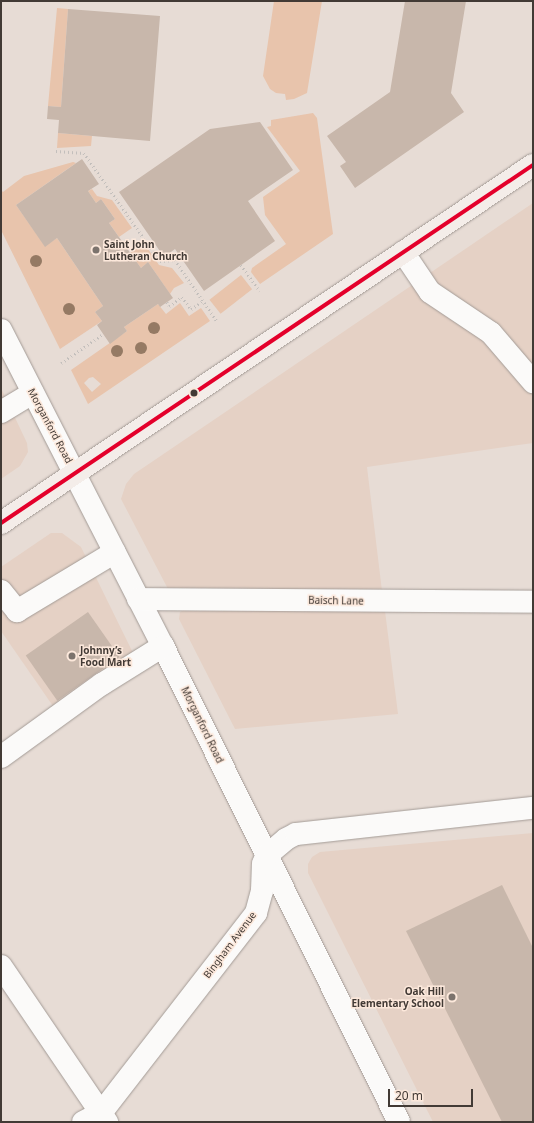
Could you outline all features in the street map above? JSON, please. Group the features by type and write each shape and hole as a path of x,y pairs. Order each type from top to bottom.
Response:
{"main road":[{"path":"2,521 533,165"}],"street":[{"path":"403,252 430,292 491,333 533,382"},
{"name":"Morganford Road","path":"3,340 33,393 163,646 399,1122"},
{"path":"1,412 33,393"},
{"path":"1,590 17,611 115,552"},
{"name":"Baisch Lane","path":"138,599 533,602"},
{"path":"1,757 102,684 163,646"},
{"path":"266,856 286,839 296,834 533,808"},
{"name":"Bingham Avenue","path":"97,1119 256,913 260,904 263,864 266,856"},
{"path":"1,966 97,1119"}],"path":[{"path":"56,151 84,153 160,261 175,260 217,321"},
{"path":"241,265 260,291"},
{"path":"166,302 169,306 182,297 191,309 203,301"},
{"path":"61,363 103,334"}],"shaded area":[{"path":"274,1 322,1 307,93 294,99 286,100 285,94 276,93 270,89 263,76"},
{"path":"57,8 68,9 61,107 48,106"},
{"path":"313,113 317,118 333,234 260,284 251,272 252,268 286,244 265,215 263,197 300,171 267,127 271,126 271,120"},
{"path":"58,133 92,136 91,146 57,148"},
{"path":"73,162 76,163 16,205 45,246 57,238 103,306 95,312 102,321 60,349 1,230 1,190 3,192 24,176"},
{"path":"92,189 97,196 112,200 132,228 119,237 109,223 115,219 101,199 96,203 88,191"},
{"path":"533,203 533,443 367,467 382,591 168,589 121,499 126,484 134,474"},
{"path":"144,243 159,265 172,268 184,283 174,288 170,294 148,262 141,268 130,253"},
{"path":"241,275 252,289 221,314 209,300"},
{"path":"180,303 189,316 201,308 210,321 88,404 71,370 127,331 124,327 158,304 166,314","holes":["93,377 101,384 92,392 84,383 89,378"]},
{"path":"1,388 27,443 28,452 20,466 1,479"},
{"path":"51,533 62,533 81,547 135,657 55,709 1,631 1,567"},
{"path":"184,610 385,611 398,714 235,729 179,619 180,612"},
{"name":"Oak Hill Elementary School","path":"533,833 533,1122 433,1122 308,873 308,864 312,857 320,852"}],"building":[{"path":"405,1 466,1 451,93 464,112 355,188 340,166 346,162 327,136 390,92"},
{"path":"68,9 160,16 150,141 58,133 59,120 47,119 48,106 61,107"},
{"path":"260,122 293,170 248,201 275,241 204,291 175,249 164,257 119,192 210,129"},
{"name":"Saint John Lutheran Church","path":"82,159 99,184 88,191 96,203 101,199 115,219 109,223 141,268 148,262 173,298 160,307 158,304 124,327 127,331 110,344 97,325 102,321 95,312 103,306 57,238 45,247 16,205"},
{"name":"Johnny’s Food Mart","path":"88,612 120,657 57,701 26,656"},
{"path":"502,885 533,948 533,1122 502,1122 406,931"}],"transit line":[{"path":"1,523 533,165"}],"place":[{"name":"Saint John Lutheran Church","path":"96,250"},
{"name":"Johnny’s Food Mart","path":"72,656"},
{"name":"Oak Hill Elementary School","path":"452,997"}]}
